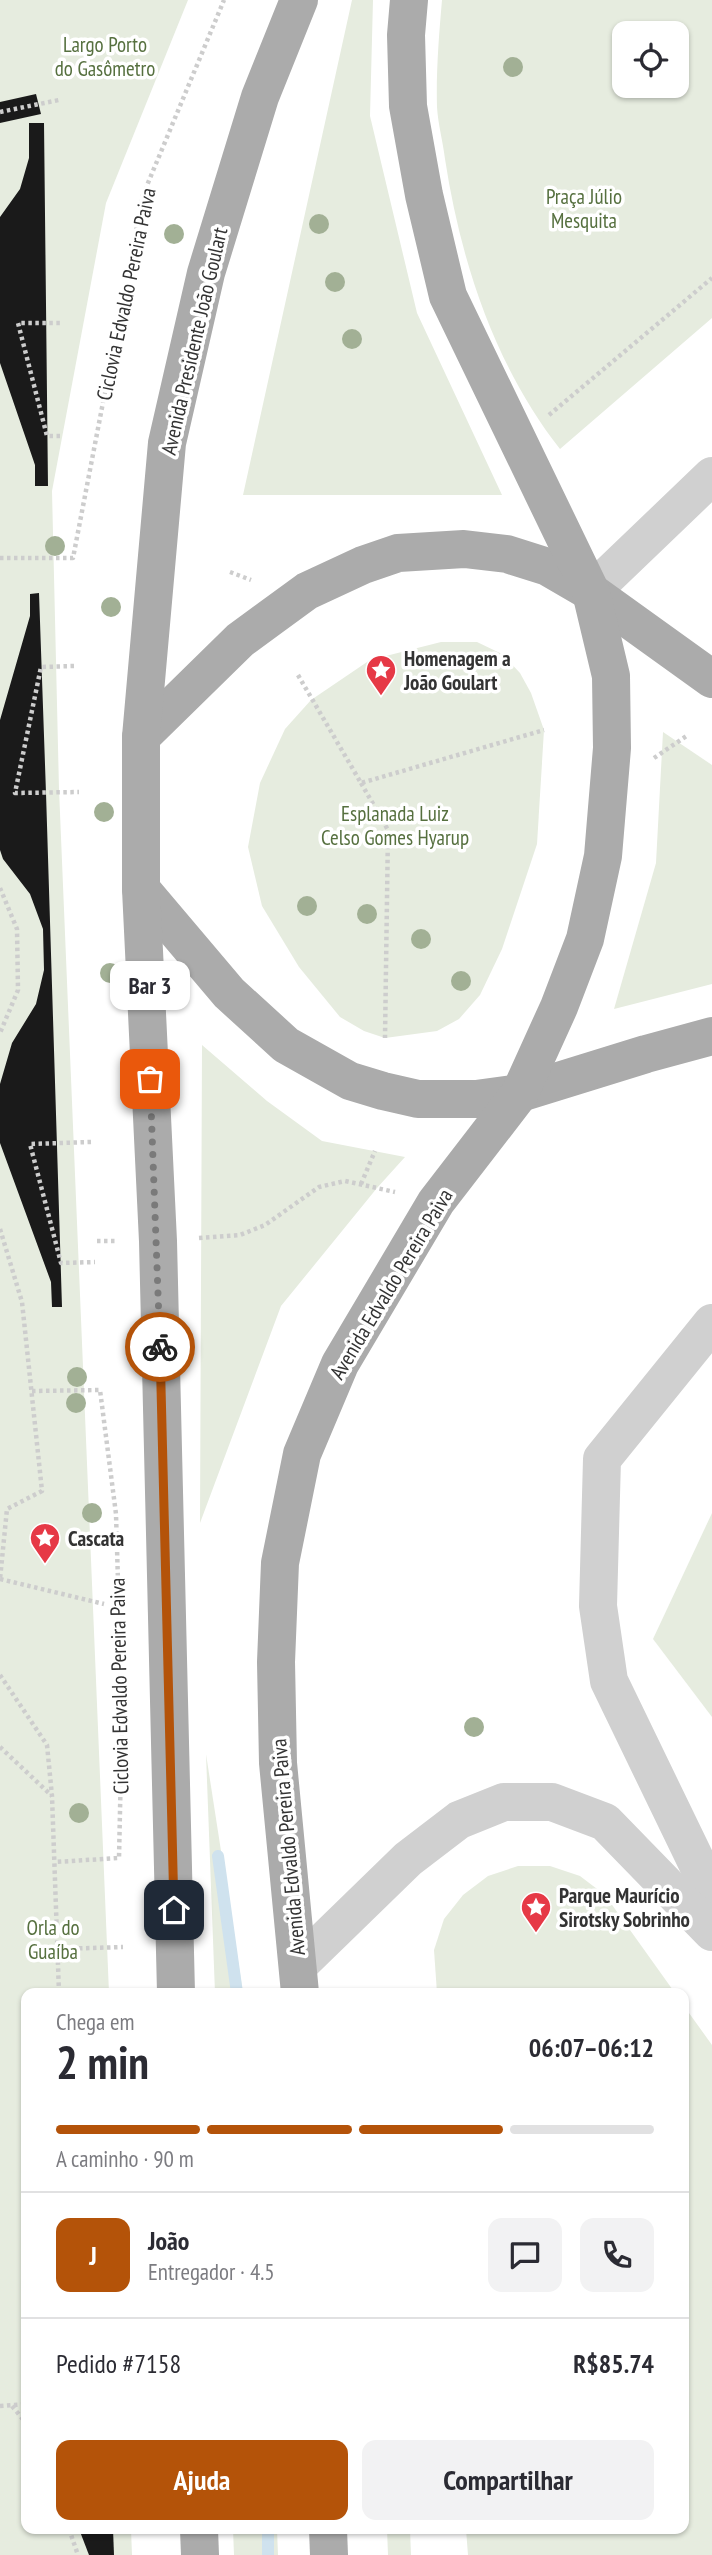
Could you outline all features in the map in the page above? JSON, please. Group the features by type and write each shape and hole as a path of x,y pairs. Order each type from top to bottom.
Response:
{"main road":[{"name":"Avenida Presidente João Goulart","path":"141,737 167,443 210,261 260,97 299,0"},
{"path":"409,0 406,34 408,106 424,195 448,296 591,592"},
{"path":"176,1988 158,1241 141,889 141,737 250,633 307,592 398,553 464,549 507,554 548,567 591,592 712,679"},
{"name":"Avenida Edvaldo Pereira Paiva","path":"299,1979 278,1763 276,1662 279,1563 302,1454 340,1364 436,1202 520,1093 559,1007 585,940 603,856 612,748 611,676 591,592"},
{"path":"141,889 229,993 286,1045 350,1081 418,1099 476,1099 520,1093 712,1036"},
{"path":"198,2534 200,2555"},
{"path":"328,2534 329,2555"}],"street":[{"path":"591,592 644,538 712,476"},
{"path":"712,1323 602,1459 598,1606 609,1681 712,1894"},
{"path":"299,1979 419,1851 460,1820 504,1802 552,1802 605,1822 712,1932"}],"path":[{"name":"Ciclovia Edvaldo Pereira Paiva","path":"0,558 72,558 143,195 225,0"},
{"path":"0,112 59,100"},
{"path":"520,442 712,278"},
{"path":"60,436 47,436 19,323 61,323"},
{"path":"230,572 252,580"},
{"path":"74,666 41,667 15,793 79,792"},
{"path":"298,676 388,830 385,1038"},
{"path":"360,783 544,730"},
{"path":"654,758 688,736"},
{"path":"0,888 17,929 19,990 0,1033"},
{"path":"91,1142 30,1143 61,1263 95,1262"},
{"path":"360,1184 375,1151"},
{"path":"97,1241 158,1241 240,1235 265,1225 319,1186 345,1181 436,1202"},
{"path":"0,1229 22,1302 42,1491 7,1509 0,1579 104,1604"},
{"name":"Ciclovia Edvaldo Pereira Paiva","path":"32,1391 100,1390 116,1514 122,1717 119,1858 55,1862"},
{"path":"0,1675 47,1745 52,1797 59,1988"},
{"path":"0,1747 52,1797"},
{"path":"58,1949 124,1947"},
{"path":"0,2406 21,2405"},
{"path":"11,2406 21,2417"},
{"path":"71,2534 78,2555"}],"green space":[{"name":"Orla do Guaíba","path":"0,0 188,0 106,203 52,491 59,789 109,1988 21,1988 21,2534 131,2534 132,2555 0,2555"},
{"path":"352,0 373,0 370,116 417,313 502,495 243,495"},
{"name":"Praça Júlio Mesquita","path":"442,0 712,0 712,318 560,449 537,417 499,348 471,275 452,198 438,113 437,67"},
{"name":"Esplanada Luiz Celso Gomes Hyarup","path":"441,642 477,642 502,654 520,673 531,693 544,730 537,844 502,949 480,995 459,1019 437,1031 385,1038 364,1031 340,1017 299,967 262,906 248,847 260,783 285,729 311,700 370,660"},
{"path":"663,732 712,765 712,984 614,1009 656,863"},
{"path":"202,1045 267,1101 322,1141 405,1157 281,1306 200,1523"},
{"path":"712,1513 712,1717 653,1639"},
{"path":"206,1754 242,1988 215,1988"},
{"name":"Parque Maurício Sirotsky Sobrinho","path":"518,1866 550,1866 580,1876 605,1895 671,1988 437,1988 434,1950 444,1919 463,1895 488,1876"},
{"path":"689,2013 712,2045 712,2555 468,2555 466,2534 689,2534"},
{"path":"233,2534 277,2534 278,2555 234,2555"},
{"path":"387,2534 410,2534 411,2555 388,2555"}],"building":[{"path":"36,94 41,114 0,123 0,102"},
{"path":"29,123 44,123 48,486 35,486 35,465 0,363 0,217 20,189 29,158"},
{"path":"39,593 62,1307 52,1307 51,1282 0,1143 0,1084 12,1043 36,1004 44,970 43,929 30,894 3,859 0,850 0,720 30,616 30,594"},
{"path":"81,2534 113,2534 114,2555 89,2555"}],"waterway":[{"path":"218,1856 236,1988"},
{"path":"268,2534 268,2555"}],"way so far":[{"path":"150,1079 160,1347"}],"place":[{"name":"Homenagem a João Goulart","path":"381,697"},
{"name":"Bar 3","path":"150,1079"},
{"name":"Cascata","path":"45,1565"},
{"name":"Parque Maurício Sirotsky Sobrinho","path":"536,1934"}],"route":[{"path":"160,1347 174,1910"}],"park label":[{"name":"Largo Porto do Gasômetro","path":"105,56"}]}
